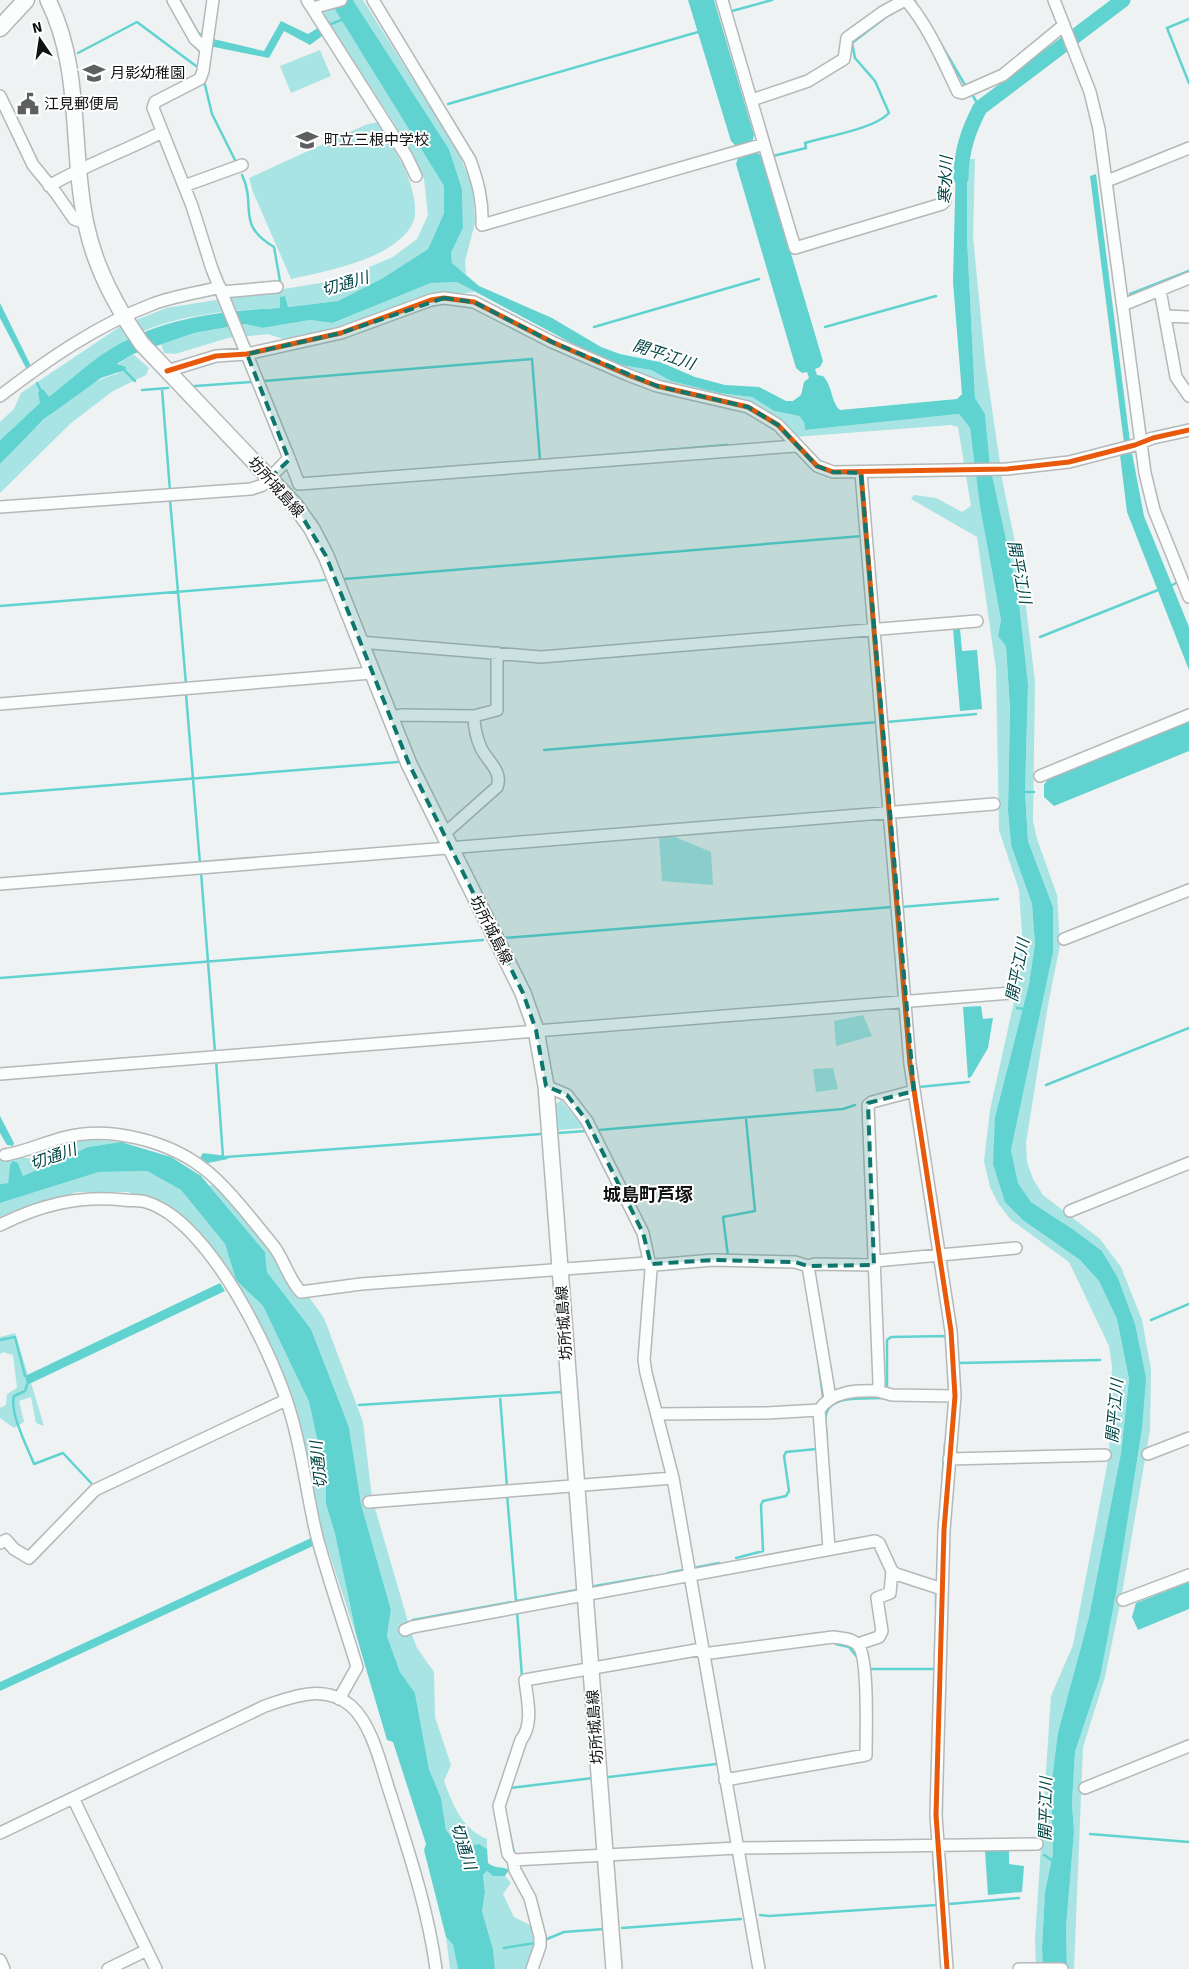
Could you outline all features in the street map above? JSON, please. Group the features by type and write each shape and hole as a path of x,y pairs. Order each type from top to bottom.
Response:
{"highway":[{"path":"0,28 26,0"}],"main road":[{"name":"坊所城島線","path":"48,0 58,20 71,72 85,223 103,279 124,318 167,371 295,505 312,529 326,556 389,718 447,842 522,992 536,1030 546,1086 614,1969"}],"street":[{"path":"173,0 196,39 205,47"},
{"path":"214,0 205,47 203,72 200,78 155,102 153,106 222,292 299,484 796,446"},
{"path":"341,0 312,5 407,157 416,176"},
{"path":"374,0 470,160 479,186 482,225 760,145"},
{"path":"722,0 752,100 760,145 795,248 942,204 945,201"},
{"path":"752,100 808,81 844,59 846,38 883,12 906,0 938,50 958,92 962,93 1002,75 1064,25"},
{"path":"1054,0 1090,92 1099,129 1140,442 1154,510 1189,597"},
{"path":"1,103 33,165 74,219 85,223"},
{"path":"49,186 79,169 116,155 162,132"},
{"path":"1107,181 1189,148"},
{"path":"184,186 242,165"},
{"path":"1122,305 1189,278"},
{"path":"0,396 65,349 154,304 222,292 277,287"},
{"path":"1160,290 1176,376 1189,396"},
{"path":"167,371 216,356 246,353 341,333 431,300 462,299 474,302 552,342 657,386 748,408 778,425 816,466 833,472 956,472 1007,469 1069,462 1153,438 1189,430"},
{"path":"1165,316 1189,316"},
{"path":"0,507 251,489 263,485 289,458"},
{"path":"861,473 904,1000 914,1091 951,1331 955,1396 949,1459 942,1589 937,1845 947,1969"},
{"path":"359,642 540,657 977,621"},
{"path":"389,718 401,715 474,716 497,710 497,653"},
{"path":"0,704 371,673"},
{"path":"1040,776 1189,715"},
{"path":"447,842 498,786 500,780 481,748 474,716"},
{"path":"0,884 447,842 994,804"},
{"path":"1064,939 1189,890"},
{"path":"0,1074 904,1000 1011,993"},
{"path":"546,1086 568,1095 587,1121 644,1233 651,1264 644,1360 648,1386 673,1478 759,1969"},
{"path":"878,1391 879,1351 868,1105 872,1102 914,1091"},
{"path":"5,1155 42,1146 67,1137 93,1134 136,1138 174,1151 205,1168 278,1251 301,1292 360,1284 646,1263 768,1260 795,1262 808,1266 815,1264 875,1263 939,1254 1016,1248"},
{"path":"1070,1211 1189,1163"},
{"path":"0,1226 53,1205 78,1198 104,1198 146,1202 164,1210 186,1228 221,1271 241,1301 292,1416 317,1536 357,1667 339,1699"},
{"path":"808,1266 830,1398"},
{"path":"657,1414 767,1413 818,1410 830,1398 855,1392 878,1391 892,1395 955,1396"},
{"path":"0,1542 6,1540 14,1549 29,1558 95,1490 286,1400"},
{"path":"818,1410 829,1549"},
{"path":"1148,1454 1189,1438"},
{"path":"949,1459 1105,1455"},
{"path":"369,1502 673,1478"},
{"path":"405,1630 689,1574 875,1541 887,1556 892,1571 890,1593 876,1598 882,1631 879,1637 858,1644"},
{"path":"892,1571 934,1588 942,1589"},
{"path":"1123,1600 1189,1575"},
{"path":"532,1969 540,1946 540,1936 530,1898 514,1870 512,1860 508,1854 500,1806 521,1740 527,1733 525,1680 703,1652 819,1637 849,1639 858,1644 863,1653 865,1668 866,1755 725,1780"},
{"path":"0,1832 265,1706 307,1693 323,1694 339,1699 352,1706 362,1720 375,1746 425,1908 436,1969"},
{"path":"1084,1788 1189,1746"},
{"path":"73,1798 156,1969"},
{"path":"512,1860 737,1848 1037,1844"},
{"path":"108,1969 147,1950"},
{"path":"0,1960 4,1969"},
{"path":"1019,1969 1062,1969"}],"highlighted area":[{"path":"444,298 474,302 552,342 657,386 748,407 778,425 817,466 833,472 861,473 914,1091 868,1103 874,1265 808,1266 795,1262 713,1260 651,1264 643,1233 587,1121 567,1095 546,1086 536,1030 523,993 409,764 326,556 295,505 270,478 289,460 247,354 341,333"}],"shaded area":[{"path":"314,0 329,0 444,186 444,213 428,249 383,278 338,301 288,307 285,297 280,297 281,308 206,314 169,322 135,335 89,365 0,440 0,422 14,409 21,393 121,326 166,308 339,280 393,257 417,239 428,215 424,179 405,140"},
{"path":"353,0 363,0 456,148 473,186 475,223 465,261 466,275 452,263 451,253 463,228 462,189 449,149"},
{"path":"320,50 331,76 291,93 280,66"},
{"path":"378,122 411,184 415,211 414,220 406,233 394,244 378,253 342,267 291,279 253,192 249,178 365,125"},
{"path":"967,159 975,159 973,236 985,361 1003,484 1023,581 1035,682 1033,821 1037,839 1057,895 1060,945 1048,1005 1026,1143 1027,1162 1033,1179 1043,1195 1100,1239 1121,1267 1142,1320 1151,1369 1150,1430 1121,1599 1105,1677 1083,1747 1074,1969 1067,1969 1066,1928 1074,1832 1072,1803 1075,1752 1100,1677 1135,1324 1118,1278 1102,1251 1031,1202 1018,1183 1011,1150 1053,953 1053,907 1028,841 1025,792 1028,684 1018,594 990,466 985,414 975,398 967,238"},
{"path":"457,282 475,292 434,296 387,314 286,340 268,334 228,338 175,354 164,353 161,344 194,333 245,324 262,328 310,320 334,323 431,283"},
{"path":"133,354 149,368 146,375 113,391 71,423 0,493 0,464 25,438 70,398 86,387 119,373 117,365"},
{"path":"596,356 621,365 651,370 671,381 719,393 752,397 774,411 799,416 804,422 805,430 959,414 970,428 980,507 1001,620 998,636 1006,645 1010,708 1008,811 1011,845 1032,904 1035,944 1029,984 995,1117 1024,1221 1080,1260 1099,1281 1117,1319 1129,1379 1121,1453 1089,1617 1074,1674 1051,1789 1053,1853 1045,1892 1042,1948 1043,1969 1036,1969 1035,1938 1051,1696 1073,1645 1109,1455 1112,1366 1109,1346 1069,1262 1011,1220 998,1203 990,1187 984,1161 990,1110 1017,988 1022,933 1019,890 999,830 996,669 977,537 911,499 914,495 936,498 962,512 971,506 958,427 951,425 795,437 779,423 659,384"},
{"path":"668,834 711,852 713,885 662,881 659,835"},
{"path":"863,1015 872,1036 836,1046 834,1021"},
{"path":"833,1068 838,1089 816,1092 813,1069"},
{"path":"561,1100 584,1128 558,1130 556,1104"},
{"path":"84,1139 121,1142 88,1147 23,1176 18,1163 10,1165 8,1183 0,1184 0,1160 15,1157 36,1159"},
{"path":"147,1171 181,1190 225,1244 236,1280 263,1306 309,1402 326,1480 326,1504 335,1534 357,1638 323,1534 294,1404 253,1308 198,1233 166,1207 128,1192 77,1192 0,1219 0,1203 99,1172"},
{"path":"209,1185 215,1185 276,1253 296,1295 309,1297 324,1318 363,1422 372,1498 411,1632 417,1648 434,1672 435,1717 451,1765 444,1781 459,1815 478,1835 487,1839 487,1849 479,1844 459,1847 446,1830 441,1798 429,1769 415,1693 400,1672 387,1636 391,1610 361,1504 349,1427 311,1329 267,1272 265,1252"},
{"path":"15,1333 28,1375 25,1376 27,1385 31,1383 44,1426 36,1423 31,1397 19,1401 24,1422 14,1428 0,1418 0,1408 6,1405 7,1394 17,1388 13,1355 3,1352 0,1354 0,1337"},
{"path":"487,1871 493,1876 505,1876 511,1883 503,1894 514,1917 532,1926 536,1949 529,1969 495,1969 493,1949 482,1911 485,1893 483,1875"},
{"path":"446,1937 453,1945 458,1969 450,1969"}],"water":[{"path":"176,0 181,0 199,32 209,38 264,51 281,21 308,34 321,26 326,33 310,45 284,31 269,58 204,45"},
{"path":"329,0 353,0 449,149 462,189 463,228 451,253 452,263 479,286 552,318 601,347 620,354 660,362 695,377 725,385 759,387 786,401 793,401 801,395 804,382 809,378 807,372 802,373 796,368 736,164 738,152 731,141 688,0 714,0 754,135 753,150 762,156 823,361 820,367 815,369 817,375 823,376 826,380 835,403 840,410 957,399 962,394 953,282 956,158 967,159 967,238 975,398 985,414 990,466 1018,594 1028,684 1025,792 1028,841 1053,907 1053,953 1011,1150 1018,1183 1031,1202 1102,1251 1118,1278 1135,1324 1146,1378 1142,1428 1116,1593 1100,1677 1075,1752 1072,1803 1074,1832 1066,1928 1067,1969 1043,1969 1042,1948 1045,1892 1053,1853 1051,1789 1058,1733 1089,1617 1121,1453 1129,1379 1117,1319 1099,1281 1080,1260 1024,1221 1005,1202 993,1164 995,1117 1029,984 1035,944 1032,904 1011,845 1008,811 1010,708 1006,646 998,636 1001,620 980,507 970,428 959,414 805,430 804,422 799,416 774,411 752,397 719,393 671,381 651,370 621,365 596,356 457,282 431,283 333,323 310,320 262,328 245,324 194,333 133,354 117,364 126,367 125,370 101,378 44,419 0,464 0,440 40,403 38,392 43,389 49,397 96,359 123,342 166,324 211,314 280,308 280,297 285,296 288,307 338,301 383,278 428,249 444,213 444,186"},
{"path":"1096,174 1130,442 1124,443 1090,176"},
{"path":"0,303 31,366 27,370 0,318"},
{"path":"1132,453 1144,516 1189,627 1189,670 1127,512 1120,455"},
{"path":"960,628 962,651 977,650 982,709 960,711 953,629"},
{"path":"1189,721 1189,751 1054,806 1044,797 1044,785 1048,779"},
{"path":"981,1006 983,1019 993,1018 988,1048 971,1077 968,1078 963,1007"},
{"path":"0,1116 14,1143 13,1146 7,1145 0,1133"},
{"path":"121,1142 171,1157 201,1176 265,1252 267,1272 311,1329 349,1427 361,1504 391,1610 387,1636 400,1672 415,1693 429,1769 441,1798 446,1830 459,1847 479,1844 487,1849 488,1863 509,1870 505,1876 493,1876 487,1871 483,1875 485,1893 482,1911 493,1949 495,1969 458,1969 453,1945 446,1937 424,1850 426,1844 393,1742 387,1740 357,1638 335,1534 326,1504 326,1480 309,1402 263,1306 236,1280 225,1244 181,1190 147,1171 99,1172 0,1203 0,1184 8,1183 10,1165 13,1161 18,1163 23,1176 88,1147"},
{"path":"203,1153 227,1156 228,1159 208,1163 200,1158"},
{"path":"220,1283 225,1291 27,1385 25,1376"},
{"path":"311,1538 313,1546 0,1691 0,1682"},
{"path":"1189,1582 1189,1609 1138,1630 1132,1617 1136,1603"},
{"path":"1009,1850 1009,1864 1024,1866 1022,1892 988,1895 985,1851"}],"waterway":[{"path":"732,11 772,0"},
{"name":"寒水川","path":"961,178 962,159 966,142 980,108 1123,0"},
{"path":"773,156 806,148 805,143 862,128 882,119 889,113 875,81 855,58 852,43 886,17"},
{"path":"331,24 344,19"},
{"path":"1189,19 1167,28 1189,83"},
{"path":"78,53 137,22 196,66"},
{"path":"448,104 698,32"},
{"path":"938,39 965,85"},
{"path":"204,81 212,114 236,162"},
{"path":"973,96 980,108"},
{"path":"242,175 248,196 251,222 262,239 274,247 280,281"},
{"path":"1130,294 1189,271"},
{"path":"594,327 759,279"},
{"path":"825,327 936,296"},
{"path":"264,381 532,359 540,460 543,460"},
{"path":"124,370 135,381"},
{"path":"195,386 251,382"},
{"path":"37,383 42,393"},
{"path":"142,390 168,388"},
{"path":"162,389 170,491"},
{"path":"596,456 727,445"},
{"path":"170,500 186,684"},
{"path":"344,579 862,536"},
{"path":"0,606 325,580"},
{"path":"1172,585 1176,583"},
{"path":"1040,637 1158,590"},
{"path":"186,694 200,864"},
{"path":"887,722 976,714"},
{"path":"544,750 878,722"},
{"path":"0,794 398,762"},
{"path":"1023,792 1034,792"},
{"path":"201,872 215,1052"},
{"path":"901,907 998,899"},
{"path":"505,938 892,907"},
{"path":"0,978 483,940"},
{"name":"開平江川","path":"1017,1008 1025,1009"},
{"path":"1046,1085 1189,1028"},
{"path":"216,1060 223,1157"},
{"path":"919,1087 969,1082"},
{"path":"599,1130 843,1109 855,1105"},
{"path":"728,1256 723,1217 755,1211 746,1119"},
{"path":"558,1133 586,1131"},
{"path":"226,1157 541,1134"},
{"path":"1151,1320 1189,1304"},
{"path":"887,1389 887,1340 891,1337 946,1336 946,1338"},
{"path":"0,1340 15,1337 25,1376"},
{"path":"960,1363 1100,1360"},
{"path":"819,1367 823,1397"},
{"path":"27,1385 25,1391 14,1396 13,1403 20,1430 34,1464 63,1453 91,1483"},
{"path":"359,1405 562,1392"},
{"path":"500,1396 507,1487"},
{"path":"827,1439 826,1415 829,1408 834,1404 850,1399 883,1398"},
{"path":"942,1484 945,1443"},
{"path":"736,1558 763,1551 761,1505 763,1501 786,1496 789,1491 784,1456 786,1452 816,1449"},
{"path":"507,1494 516,1601"},
{"path":"693,1568 719,1563"},
{"path":"668,1573 683,1570"},
{"path":"595,1586 653,1576"},
{"path":"413,1620 577,1590"},
{"path":"936,1595 936,1608"},
{"path":"517,1611 522,1677"},
{"path":"836,1644 849,1647 857,1657"},
{"path":"870,1669 935,1669"},
{"path":"609,1777 716,1764"},
{"path":"510,1788 593,1778"},
{"path":"510,1834 514,1853"},
{"path":"1090,1834 1189,1842"},
{"path":"933,1850 935,1884"},
{"path":"1044,1855 1053,1861"},
{"path":"949,1904 1019,1898"},
{"path":"760,1915 769,1916 937,1905"},
{"path":"622,1928 741,1919"},
{"path":"547,1939 564,1932 604,1929"},
{"path":"504,1948 535,1943"}],"cycle path":[{"path":"167,371 216,356 247,354 341,333 431,300 444,298 474,302 552,342 657,386 748,407 778,425 817,466 833,472 1007,469 1069,462 1135,445 1153,438 1189,430"},
{"path":"861,473 910,1064 951,1331 955,1396 944,1530 936,1815 947,1969"}],"place":[{"name":"月影幼稚園","path":"94,73"},
{"name":"江見郵便局","path":"28,104"},
{"name":"町立三根中学校","path":"307,140"}],"district":[{"name":"城島町芦塚","path":"648,1195"}],"water label":[{"name":"切通川","path":"345,283"},
{"name":"切通川","path":"53,1156"},
{"name":"切通川","path":"318,1465"},
{"name":"切通川","path":"464,1846"}]}
